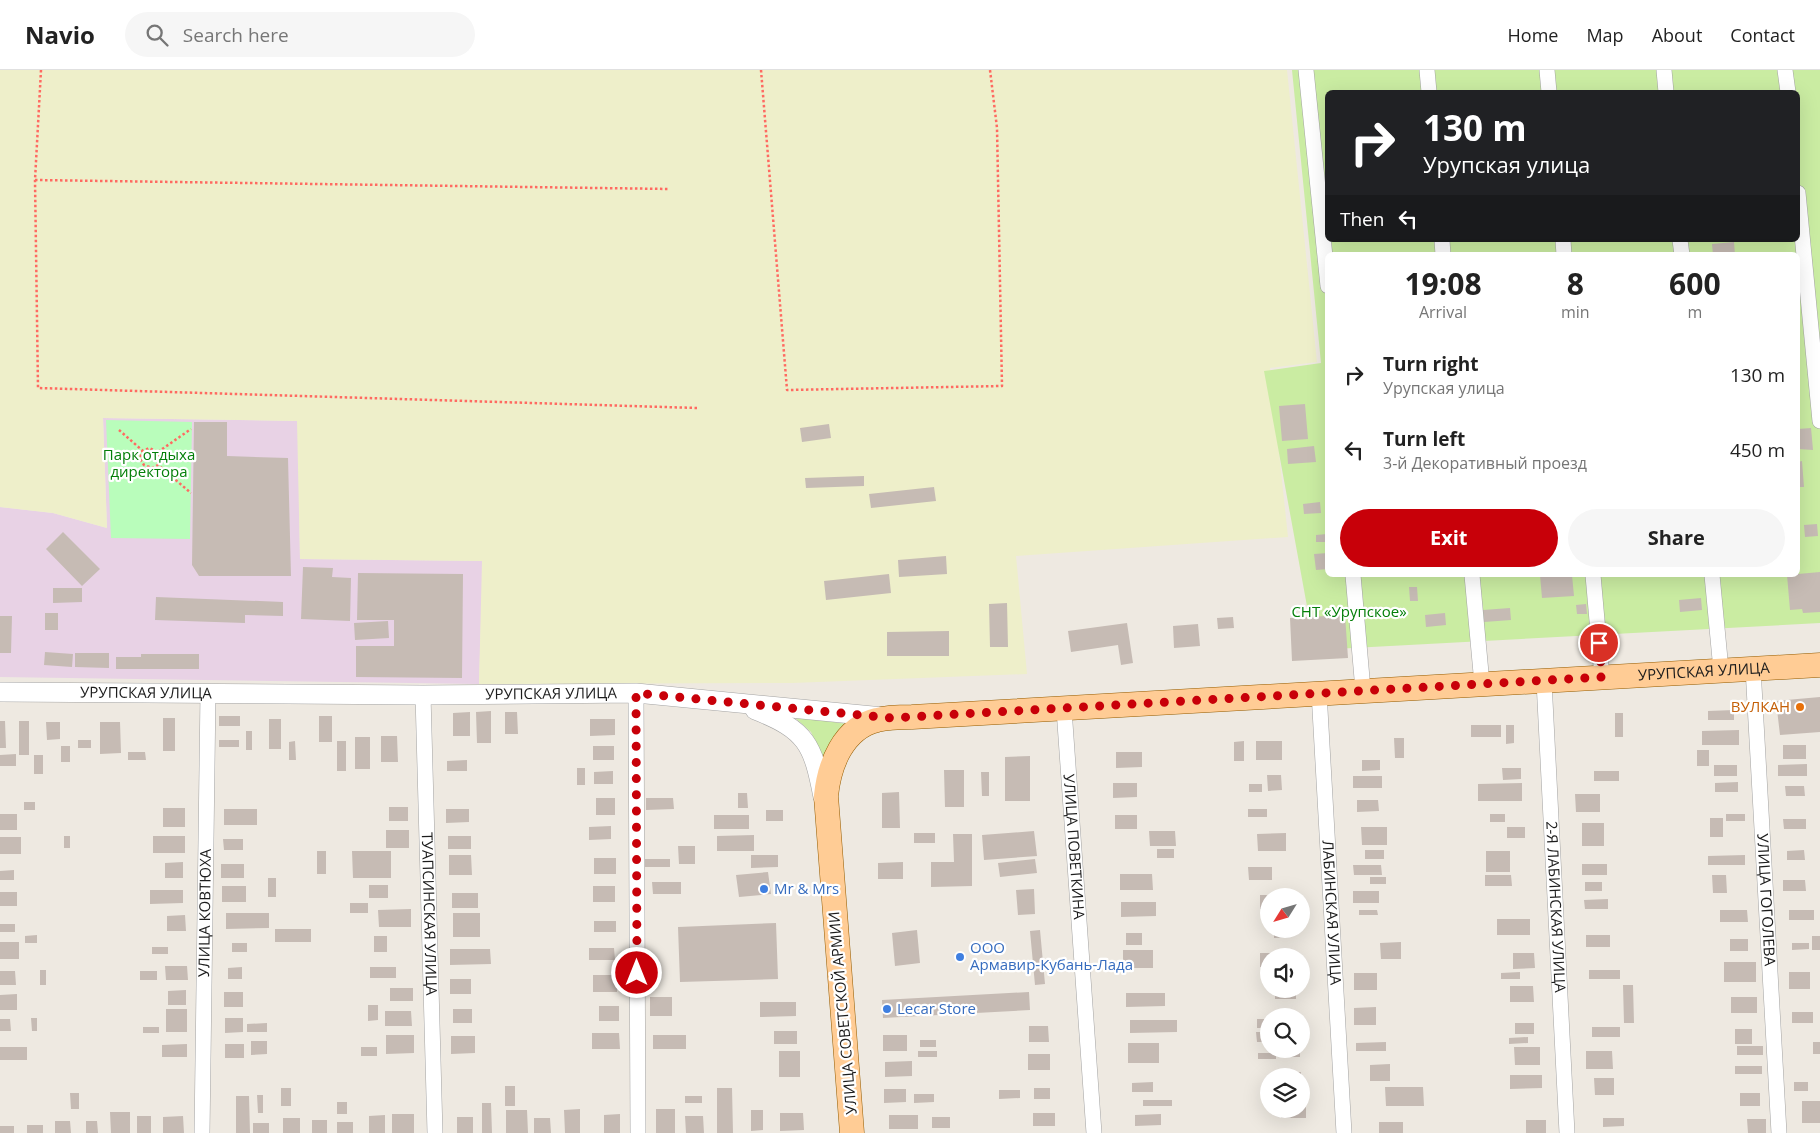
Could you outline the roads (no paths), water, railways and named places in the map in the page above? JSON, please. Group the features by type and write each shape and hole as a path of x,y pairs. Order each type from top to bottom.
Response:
{"main road":[{"name":"УРУПСКАЯ УЛИЦА","path":"891,718 1064,709 1319,692 1820,665"},
{"name":"УЛИЦА СОВЕТСКОЙ АРМИИ","path":"852,1133 827,818 827,778 840,747 855,731 867,723 891,718"}],"street":[{"path":"1306,70 1325,257"},
{"path":"1427,70 1429,90"},
{"path":"1548,70 1550,90"},
{"path":"1664,70 1666,90"},
{"path":"1785,70 1788,90"},
{"path":"1800,214 1820,421"},
{"path":"1353,577 1363,690"},
{"path":"1472,577 1482,684"},
{"path":"1593,577 1602,677"},
{"path":"1712,577 1721,670"},
{"name":"УЛИЦА ГОГОЛЕВА","path":"1753,668 1779,1133"},
{"name":"2-Я ЛАБИНСКАЯ УЛИЦА","path":"1544,681 1567,1133"},
{"name":"УРУПСКАЯ УЛИЦА","path":"0,692 423,695 636,693 891,718"},
{"name":"ЛАБИНСКАЯ УЛИЦА","path":"1319,692 1344,1133"},
{"name":"УЛИЦА КОВТЮХА","path":"202,1133 208,693"},
{"path":"636,693 638,1133"},
{"name":"ТУАПСИНСКАЯ УЛИЦА","path":"423,695 435,1133"},
{"path":"730,702 772,716 800,734 808,744 818,768 827,818"},
{"name":"УЛИЦА ПОВЕТКИНА","path":"1064,709 1094,1133"}],"place":[{"name":"ВУЛКАН","path":"1800,707"},
{"name":"Mr & Mrs","path":"764,889"},
{"name":"ООО Армавир-Кубань-Лада","path":"960,957"},
{"name":"Lecar Store","path":"887,1009"}],"park label":[{"name":"Парк отдыха директора","path":"149,464"},
{"name":"СНТ «Урупское»","path":"1349,612"}]}
